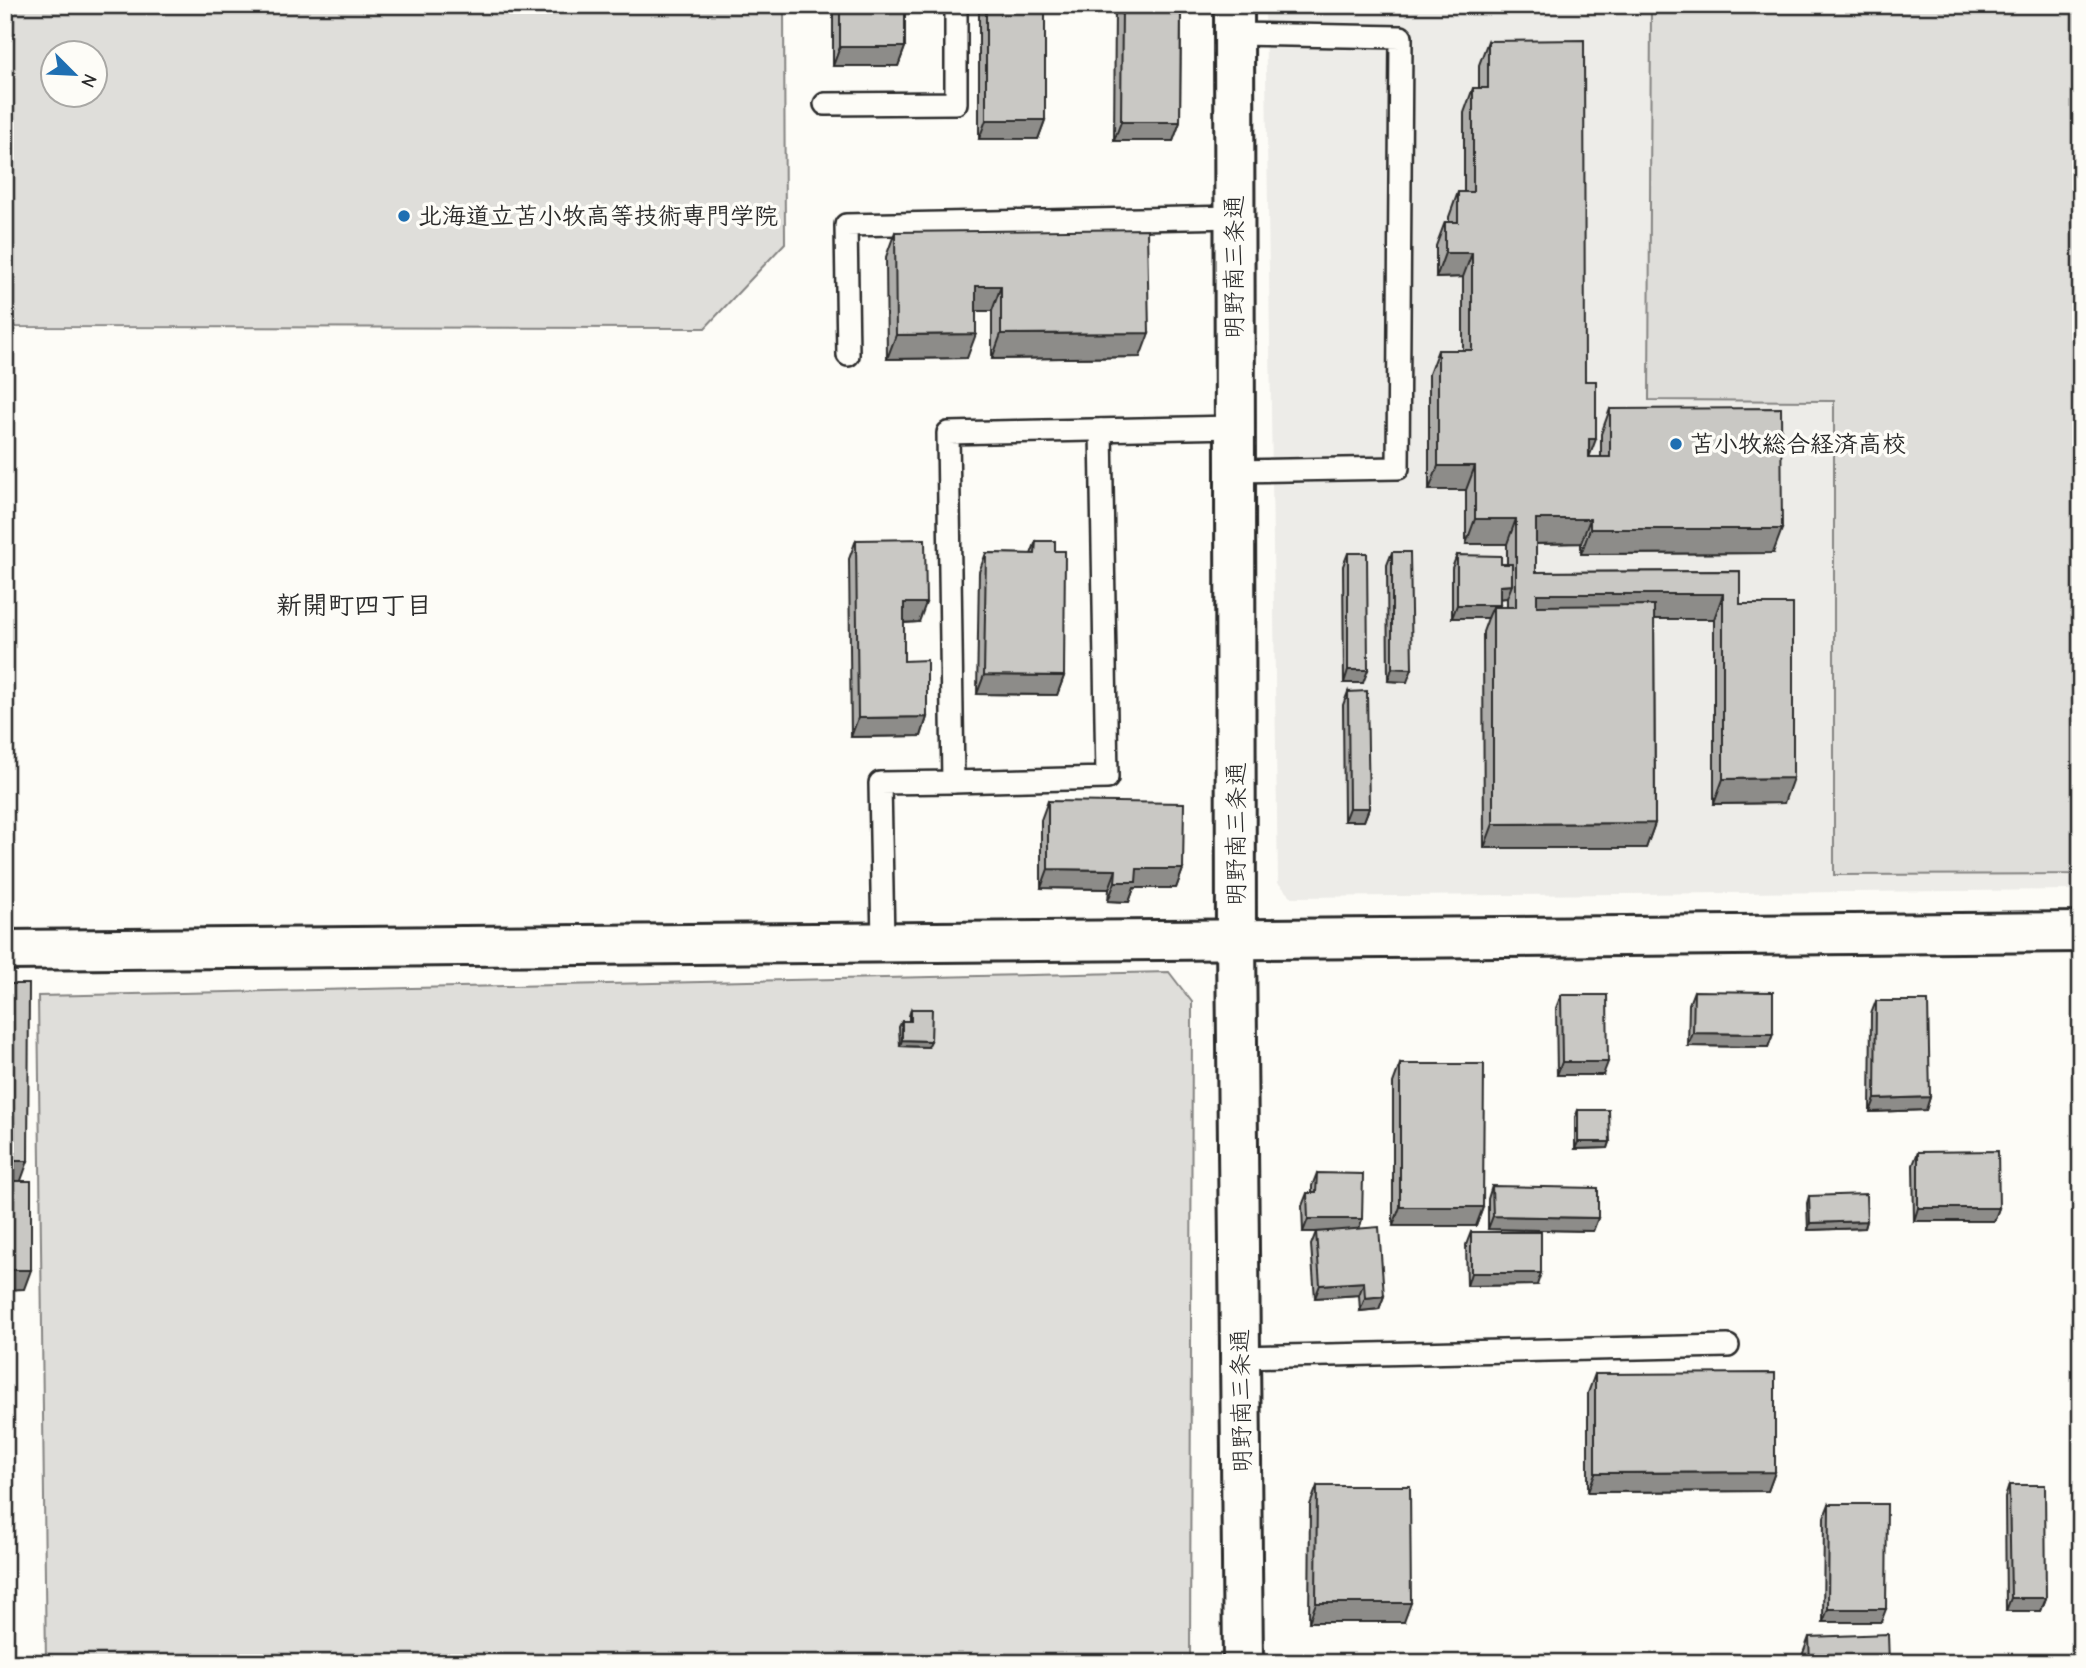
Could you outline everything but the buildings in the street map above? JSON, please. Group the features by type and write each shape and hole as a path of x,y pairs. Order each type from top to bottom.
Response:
{"street":[{"name":"明野南三条通","path":"1234,20 1236,939 1243,1663"},
{"path":"5,950 2081,932"}],"lane":[{"path":"825,104 956,103 957,5"},
{"path":"1234,20 1401,37 1398,468 1235,471"},
{"path":"848,355 846,225 1234,217"},
{"path":"953,782 948,433 1235,428"},
{"path":"883,942 880,783 1107,778 1101,430"},
{"path":"1240,1357 1728,1346"}],"shaded area":[{"name":"北海道立苫小牧高等技術専門学院","path":"5,5 784,5 785,243 705,328 5,327"},
{"name":"苫小牧総合経済高校","path":"1265,5 2081,5 2081,890 1292,897 1278,883"},
{"path":"1651,5 2081,5 2081,874 1834,875 1834,401 1649,400"},
{"path":"1169,972 1192,1002 1190,1663 46,1663 38,996"}],"place":[{"name":"北海道立苫小牧高等技術専門学院","path":"404,216"},
{"name":"苫小牧総合経済高校","path":"1676,444"}],"district":[{"name":"新開町四丁目","path":"354,605"}]}
